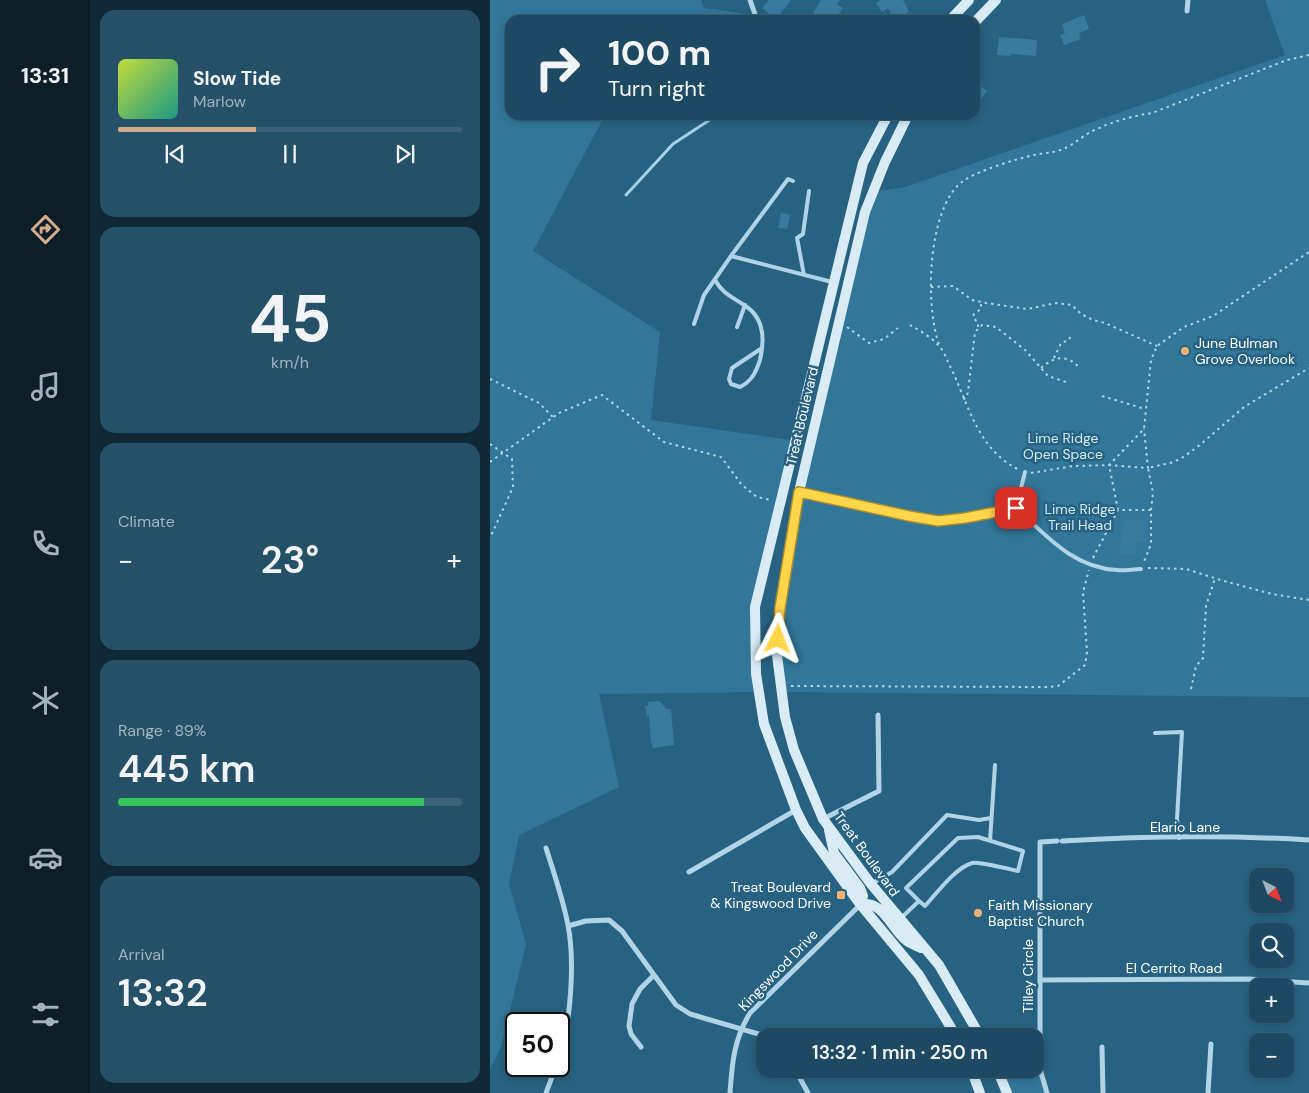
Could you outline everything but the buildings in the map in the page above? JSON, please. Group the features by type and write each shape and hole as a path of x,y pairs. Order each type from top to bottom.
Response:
{"main road":[{"path":"955,15 969,0"},
{"path":"980,17 996,0"},
{"name":"Treat Boulevard","path":"885,120 863,163 755,607 756,674 764,724 796,810 805,828 860,904 919,974 951,1028"},
{"name":"Treat Boulevard","path":"906,120 885,162 865,212 799,492 780,608 777,655 785,717 794,750 825,822 871,884 939,965 975,1028"},
{"path":"825,822 834,853 860,888 863,896 860,904"},
{"path":"860,904 866,903 880,909 907,941 926,951"},
{"path":"977,1078 980,1093"},
{"path":"1000,1078 1006,1093"}],"street":[{"path":"750,0 755,15"},
{"path":"1187,12 1188,0"},
{"path":"825,822 880,791 878,715"},
{"path":"689,872 796,810"},
{"name":"Elario Lane","path":"1040,842 1119,838 1271,838 1309,840"},
{"name":"Tilley Circle","path":"1038,1028 1040,980 1040,842"},
{"path":"546,848 568,926 571,958 569,1012"},
{"name":"Kingswood Drive","path":"730,1093 732,1058 740,1028 750,1012 860,904"},
{"path":"568,926 586,921 609,920 622,931 676,1005 690,1014 756,1033"},
{"path":"641,1046 631,1034 629,1026 632,1004 640,989 654,975"},
{"name":"El Cerrito Road","path":"1040,980 1248,979 1309,983"},
{"path":"1208,1093 1211,1044"},
{"path":"1102,1047 1102,1093"},
{"path":"546,1093 552,1077"},
{"path":"800,1078 808,1093"},
{"name":"Tilley Circle","path":"1043,1078 1047,1093"}],"lane":[{"path":"694,324 704,295 788,178 792,181"},
{"path":"804,275 797,238 803,234 809,191"},
{"path":"731,256 834,282"},
{"path":"715,280 721,290 745,305 755,314 760,323 763,337 762,348 754,376 748,384 740,387 731,384 729,379 732,368 762,348"},
{"path":"737,327 745,305"},
{"path":"1016,508 1025,472"},
{"path":"799,492 938,521 1016,508"},
{"path":"1016,508 1061,550 1090,564 1117,570 1141,568"},
{"path":"1155,733 1182,732 1177,819 1179,838"},
{"path":"990,841 995,765"},
{"path":"871,884 892,872 947,816 979,820 991,818"},
{"path":"978,837 1023,851 1018,871 973,862 962,868 945,883 925,906 919,901 906,888 958,838 978,837"},
{"path":"900,919 919,901"}],"path":[{"path":"1309,55 1287,60 1152,113 1132,116 1097,128 1070,146 1057,152 1032,156 969,178 953,191 942,213 932,255 931,286 934,332 978,431 987,444 1008,464 1025,472 1073,466 1109,465 1148,468 1174,462 1201,444 1244,407 1309,368"},
{"path":"1309,252 1213,316 1184,328 1158,346 1151,360 1145,409 1144,429 1153,493 1151,544 1141,568 1186,569 1272,594 1309,600"},
{"path":"931,286 953,286 972,300 1027,309 1056,304 1072,305 1081,314 1093,320 1106,323 1158,346"},
{"path":"963,399 966,398 968,392 975,332 978,328 974,314 981,309 982,302"},
{"path":"846,325 868,343 884,339 898,328"},
{"path":"910,326 939,345"},
{"path":"978,328 982,326 996,327 1025,350 1048,376 1066,382"},
{"path":"1053,360 1061,344 1069,340 1072,334"},
{"path":"1041,368 1053,360 1063,358 1072,359 1080,368"},
{"path":"490,379 539,403 553,417"},
{"path":"490,462 559,413 602,395 664,442 722,457 742,486 757,497 781,502"},
{"path":"1102,396 1145,409"},
{"path":"1109,465 1144,429"},
{"path":"490,444 512,459 513,487 490,538"},
{"path":"781,686 1058,686 1085,665 1087,652 1083,592 1090,564 1118,510 1109,465"},
{"path":"1118,510 1151,510"},
{"path":"1191,689 1196,666 1203,658 1206,606 1215,578"}],"green space":[{"path":"490,0 701,0 704,8 740,13 739,15 505,15 505,120 602,120 533,251 660,332 651,420 796,441 755,607 758,692 599,694 619,787 519,835 509,884 526,944 509,1012 505,1012 505,1031 501,1047 490,1069"},
{"name":"Lime Ridge Open Space","path":"1265,0 1309,0 1309,697 782,692 777,655 799,492 873,192 905,187 1285,55"},
{"path":"1001,1078 1043,1078 1047,1093 1007,1093"}],"waterway":[{"path":"626,195 673,144 709,120"}],"place":[{"name":"June Bulman Grove Overlook","path":"1185,351"},
{"name":"Treat Boulevard & Kingswood Drive","path":"841,895"},
{"name":"Faith Missionary Baptist Church","path":"978,913"}],"route":[{"path":"778,639 780,608 799,492 938,521 1016,508"}],"park label":[{"name":"Lime Ridge Trail Head","path":"1080,518"}]}
